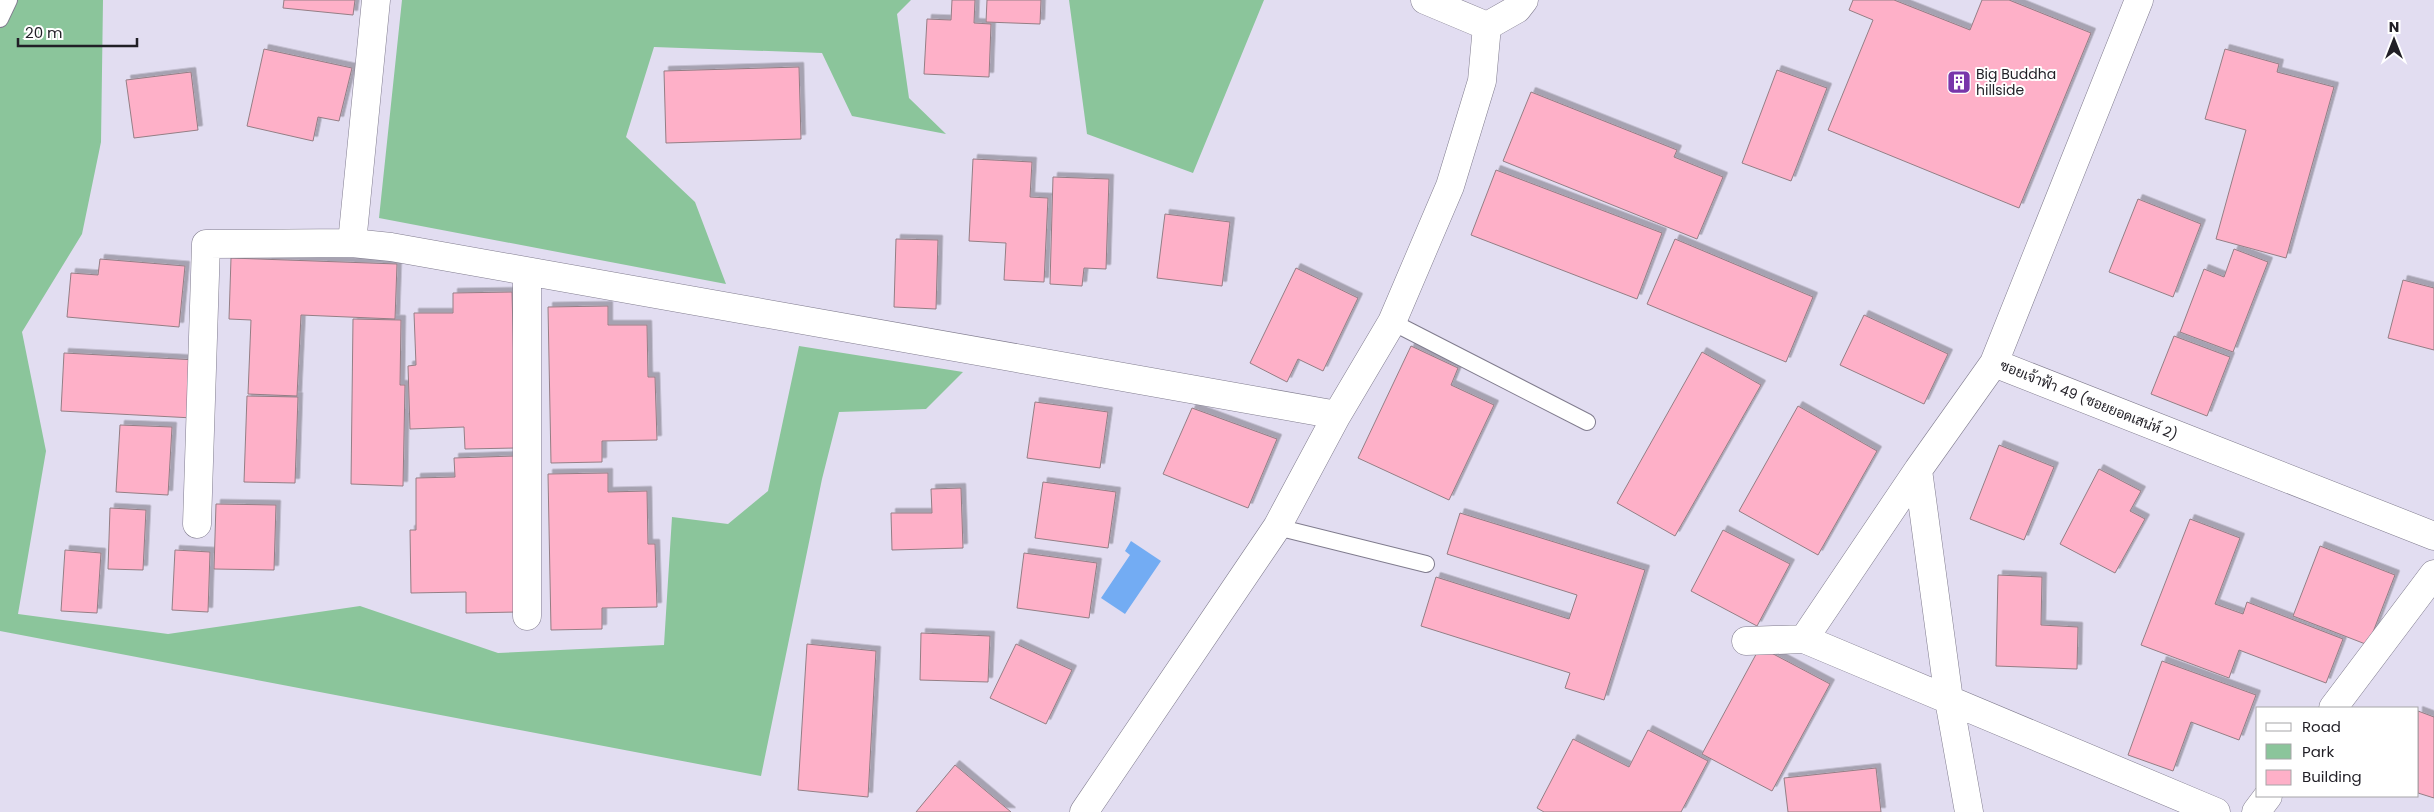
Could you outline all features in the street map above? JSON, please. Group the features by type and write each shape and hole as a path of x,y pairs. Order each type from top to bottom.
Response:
{"street":[{"path":"352,243 376,0"},
{"path":"1425,0 1486,26"},
{"path":"1486,26 1517,9 1524,0"},
{"name":"ซอยเจ้าฟ้า 49 (ซอยยอดเสน่ห์ 2)","path":"2139,0 1994,364 2434,536"},
{"path":"1084,812 1277,527 1337,415 1392,322 1450,186 1482,81 1486,26"},
{"path":"197,524 206,244 352,243 391,247 1337,415"},
{"path":"527,272 527,616"},
{"path":"1804,639 1918,470 1994,364"},
{"path":"1918,470 1948,700 1970,812"},
{"path":"2334,707 2434,574"},
{"path":"1746,641 1804,639 2216,812"},
{"path":"2256,812 2267,797"}],"lane":[{"path":"0,19 9,0"},
{"path":"1392,322 1587,422"},
{"path":"1277,527 1426,564"}],"green space":[{"path":"0,0 103,0 101,142 82,234 22,332 46,451 18,614 168,634 360,606 498,653 664,645 672,517 728,524 768,491 799,346 963,372 926,409 839,412 822,479 761,776 0,631"},
{"path":"402,0 911,0 897,14 909,98 946,134 852,116 822,53 654,47 626,137 695,202 726,284 379,218"},
{"path":"1069,0 1264,0 1193,173 1087,134"}],"water":[{"path":"1131,541 1161,561 1125,614 1101,598 1130,555 1125,551"}],"building":[{"path":"284,0 355,0 353,15 283,8"},
{"path":"952,0 975,0 974,23 991,24 989,77 924,74 927,19 951,20"},
{"path":"987,0 1041,0 1040,24 986,22"},
{"name":"Big Buddha hillside","path":"1853,0 1894,0 1970,30 1982,0 2009,0 2091,33 2019,208 1828,130 1873,20 1849,10"},
{"path":"264,49 352,68 339,121 318,117 313,141 247,126"},
{"path":"2225,49 2279,64 2277,72 2334,87 2286,258 2216,239 2246,130 2205,119"},
{"path":"799,67 801,139 666,143 664,71"},
{"path":"1777,70 1827,88 1791,181 1742,163"},
{"path":"191,72 198,130 134,138 126,80"},
{"path":"1531,92 1677,150 1674,157 1723,177 1697,239 1503,161"},
{"path":"973,159 1032,162 1030,197 1048,198 1044,282 1004,280 1006,243 969,241"},
{"path":"1496,170 1662,233 1637,299 1471,235"},
{"path":"1053,177 1109,179 1106,269 1084,268 1082,286 1050,284"},
{"path":"2138,199 2201,224 2173,297 2109,272"},
{"path":"1165,214 1230,222 1222,286 1157,278"},
{"path":"896,239 938,240 936,309 894,307"},
{"path":"1675,239 1813,297 1786,362 1647,304"},
{"path":"2234,249 2268,262 2233,352 2180,332 2204,269 2224,277"},
{"path":"231,258 397,264 395,319 301,315 297,396 248,394 251,320 229,319"},
{"path":"100,259 185,266 179,327 67,317 71,273 98,275"},
{"path":"1296,268 1358,298 1323,371 1298,359 1287,382 1250,363"},
{"path":"2403,280 2434,288 2434,350 2388,338"},
{"path":"512,292 516,448 465,449 464,427 410,429 408,366 416,365 414,313 453,313 453,293"},
{"path":"608,306 608,325 647,325 648,377 655,377 657,440 602,441 602,462 551,463 548,307"},
{"path":"1864,315 1948,354 1924,404 1840,365"},
{"path":"353,319 401,320 400,385 405,385 403,486 351,484"},
{"path":"2174,336 2230,357 2207,416 2151,394"},
{"path":"1411,346 1458,368 1451,385 1494,405 1449,500 1358,458"},
{"path":"1702,352 1761,385 1675,536 1617,503"},
{"path":"64,353 197,360 193,418 61,411"},
{"path":"247,396 298,397 295,483 244,482"},
{"path":"1035,402 1108,412 1100,468 1027,458"},
{"path":"1798,406 1877,451 1818,555 1739,511"},
{"path":"1192,408 1277,439 1248,508 1163,474"},
{"path":"120,425 172,427 168,495 116,492"},
{"path":"1999,445 2054,467 2024,540 1970,519"},
{"path":"514,456 517,612 466,613 466,592 411,593 410,530 416,530 416,478 455,477 454,458"},
{"path":"2099,469 2141,491 2130,511 2145,519 2115,573 2060,544"},
{"path":"608,473 608,492 647,491 648,544 655,544 657,607 602,608 602,629 551,630 548,474"},
{"path":"1043,482 1116,492 1108,548 1035,538"},
{"path":"961,488 963,548 892,550 891,513 932,513 931,489"},
{"path":"216,504 276,505 274,570 214,569"},
{"path":"110,508 146,510 143,570 108,569"},
{"path":"1460,513 1645,570 1604,700 1565,688 1570,673 1421,626 1436,577 1569,619 1577,595 1447,554"},
{"path":"2190,519 2240,538 2215,604 2243,614 2247,602 2343,639 2326,683 2239,650 2229,678 2141,645"},
{"path":"1723,530 1790,564 1757,626 1691,591"},
{"path":"2320,546 2395,575 2368,645 2293,616"},
{"path":"65,550 101,553 97,613 61,611"},
{"path":"175,550 210,552 208,612 172,610"},
{"path":"1024,553 1097,563 1089,618 1017,608"},
{"path":"1998,575 2042,577 2041,625 2078,627 2077,669 1996,666"},
{"path":"921,633 990,636 988,682 920,680"},
{"path":"807,644 876,651 868,797 798,790"},
{"path":"1016,644 1072,670 1046,724 990,698"},
{"path":"1760,647 1830,684 1772,791 1702,754"},
{"path":"2162,661 2256,695 2239,740 2191,722 2173,771 2128,755"},
{"path":"2419,711 2434,717 2434,798 2419,793"},
{"path":"1648,730 1708,761 1681,812 1544,812 1537,808 1573,739 1629,767"},
{"path":"955,765 1011,812 916,812"},
{"path":"1876,768 1881,812 1788,812 1784,778"}],"place":[{"name":"Big Buddha hillside","path":"1959,82"}]}
